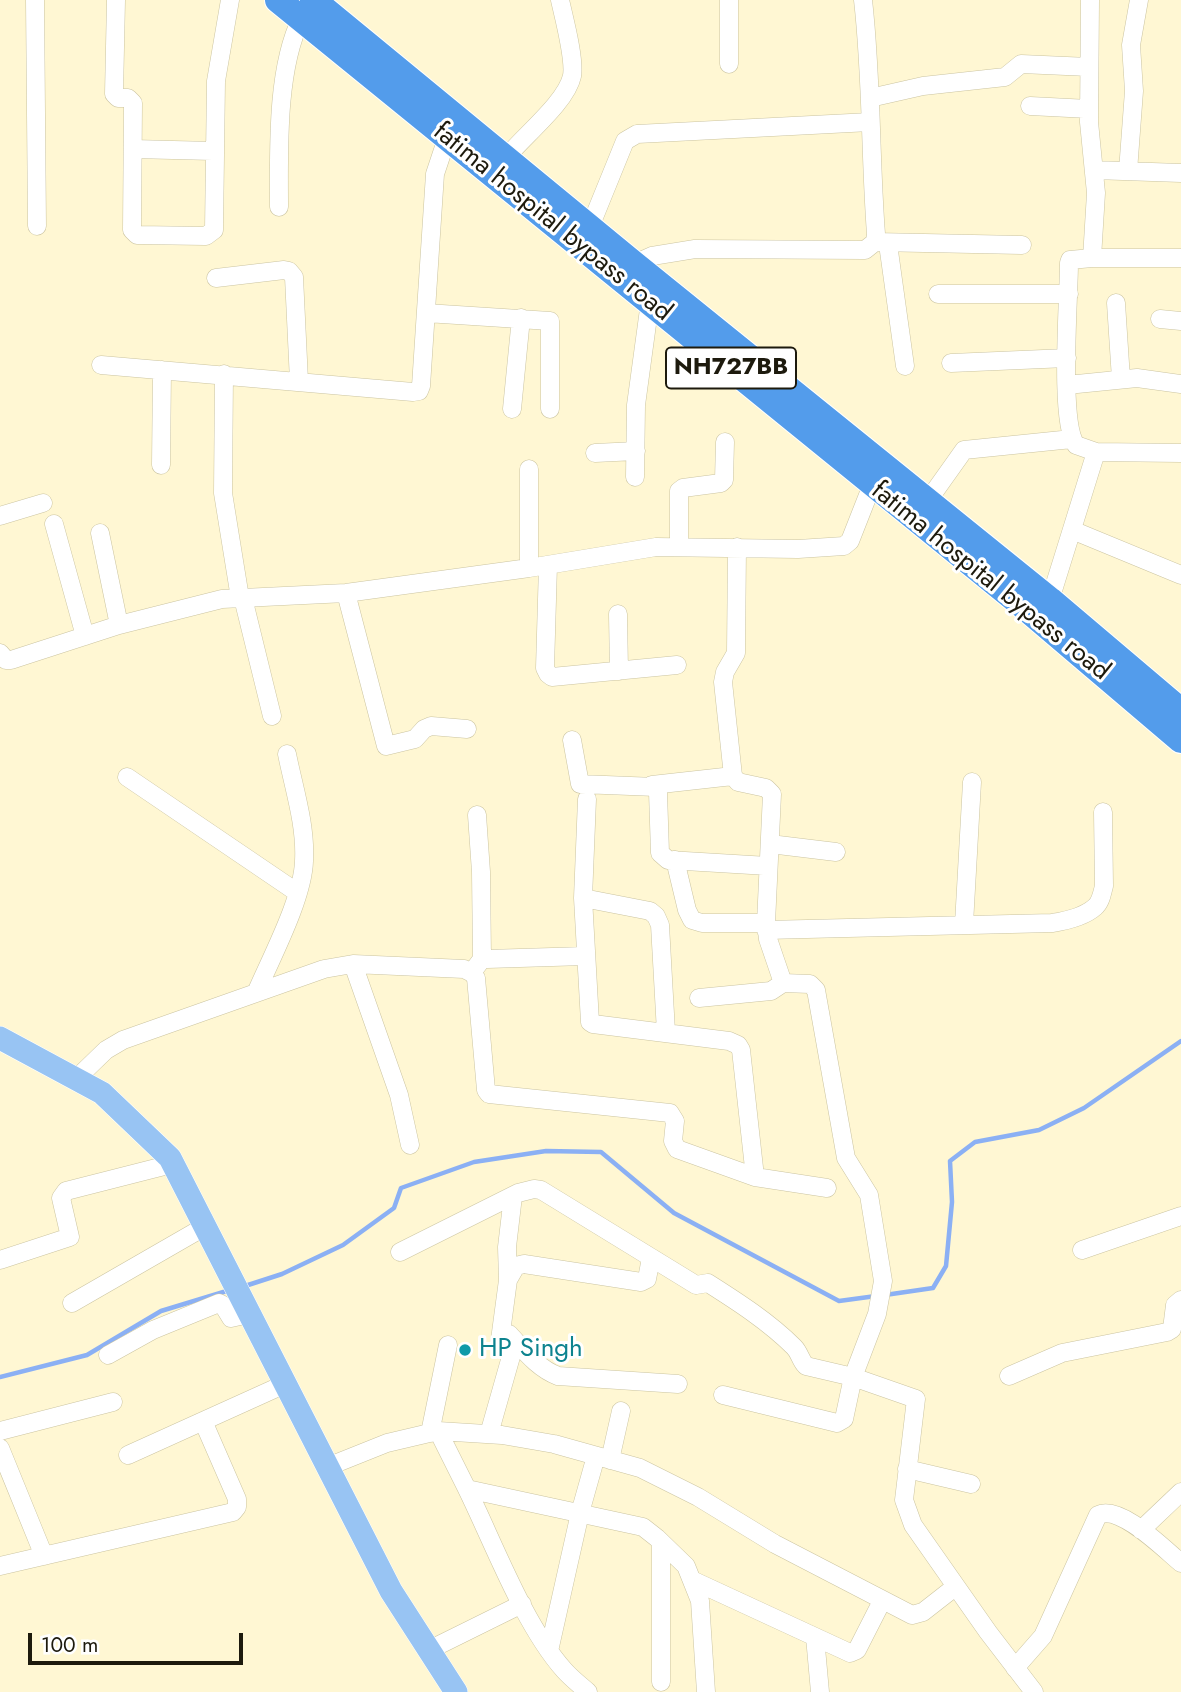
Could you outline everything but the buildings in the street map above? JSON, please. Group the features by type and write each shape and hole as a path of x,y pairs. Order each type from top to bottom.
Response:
{"highway":[{"name":"fatima hospital bypass road","path":"278,0 307,9 499,167 650,302 840,445 927,502 1050,600 1181,711"},
{"name":"fatima hospital bypass road","path":"307,9 447,138 499,167 590,227 840,445 872,485 1027,609 1181,740"}],"main road":[{"path":"0,1038 102,1093 170,1158 391,1591 456,1692"}],"street":[{"path":"35,0 37,226"},
{"path":"116,0 114,94 118,98 128,98 133,103 132,230 137,235 206,236 214,230 216,81 230,0"},
{"path":"499,167 568,87 572,74 560,0"},
{"path":"729,0 729,64"},
{"path":"863,0 876,234 881,243 905,366"},
{"path":"1090,0 1089,109 1096,193 1092,258"},
{"path":"1128,171 1134,91 1131,45 1139,0"},
{"path":"279,207 281,116 290,48 307,9"},
{"path":"870,98 923,86 1005,77 1021,64 1089,68"},
{"path":"1030,106 1089,109"},
{"path":"590,227 625,141 637,134 870,122"},
{"path":"101,365 418,391 421,386 435,174 447,138"},
{"path":"133,149 213,151"},
{"path":"1094,170 1181,173"},
{"path":"634,264 652,256 695,249 865,250 881,243 1022,245"},
{"path":"1181,258 1070,260 1066,358 1072,439 1076,445 1096,452 1181,453"},
{"path":"216,278 284,270 294,277 299,381"},
{"path":"938,294 1069,295"},
{"path":"635,477 636,405 650,302"},
{"path":"1116,303 1121,379"},
{"path":"426,313 546,319 552,325 550,409"},
{"path":"512,409 521,318"},
{"path":"1160,319 1181,321"},
{"path":"951,363 1066,358"},
{"path":"161,465 162,370"},
{"path":"225,374 223,493 242,598 272,716"},
{"path":"1067,384 1137,378 1181,384"},
{"path":"927,502 964,450 1072,439"},
{"path":"679,547 679,491 683,488 722,483 725,442"},
{"path":"595,453 636,451"},
{"path":"1050,600 1096,452"},
{"path":"529,469 529,568"},
{"path":"0,653 6,660 11,660 120,625 214,601 346,593 529,568 646,548 798,549 848,544 872,485"},
{"path":"0,516 43,503"},
{"path":"54,524 85,636"},
{"path":"1072,530 1181,575"},
{"path":"100,533 120,625"},
{"path":"737,547 736,653 725,672 723,682 733,776 738,782 770,790 766,927 783,983"},
{"path":"548,565 545,668 548,674 552,677 677,665"},
{"path":"346,593 386,747 415,739 431,726 467,729"},
{"path":"618,614 619,671"},
{"path":"572,740 580,783 652,785 733,776"},
{"path":"256,993 299,893 304,864 302,826 287,754"},
{"path":"127,777 299,893"},
{"path":"964,925 972,782"},
{"path":"652,785 658,792 662,857 768,866"},
{"path":"587,799 583,898 590,1022 729,1041 738,1045 741,1050 755,1177"},
{"path":"675,860 687,910 692,920 702,923 766,927 1052,923 1067,920 1095,908 1102,896 1103,812"},
{"path":"477,815 481,872 475,978 486,1090 489,1094 670,1113 675,1121 673,1141 677,1149 755,1177 827,1188"},
{"path":"769,844 836,852"},
{"path":"583,898 650,911 656,916 660,925 666,1032"},
{"path":"76,1079 106,1051 123,1040 324,969 353,964 464,969 585,956"},
{"path":"353,964 399,1095 411,1145"},
{"path":"699,998 771,992 783,983 810,984 816,990 846,1158 869,1195 883,1281 877,1314 853,1377 844,1419 837,1423 723,1395"},
{"path":"0,1260 70,1237 61,1198 66,1191 172,1164"},
{"path":"400,1252 513,1196 534,1189 550,1195 696,1285 708,1283 746,1307 794,1347 806,1366 853,1377 916,1399 904,1500 913,1525 955,1587 1034,1692"},
{"path":"489,1434 512,1353 500,1340 508,1280 507,1247 513,1196"},
{"path":"1082,1250 1181,1216"},
{"path":"72,1303 208,1235"},
{"path":"508,1280 516,1266 524,1264 641,1282 646,1279 651,1258"},
{"path":"1009,1376 1062,1353 1167,1332 1174,1324 1175,1306 1181,1300"},
{"path":"108,1355 153,1330 219,1303 231,1318 248,1312"},
{"path":"502,1326 537,1364 546,1372 558,1376 677,1384"},
{"path":"448,1345 434,1432 467,1489 522,1604 549,1651 565,1672 588,1692"},
{"path":"128,1455 285,1384"},
{"path":"0,1431 113,1402"},
{"path":"549,1651 580,1513 621,1411"},
{"path":"0,1566 233,1512 237,1507 237,1499 203,1421"},
{"path":"327,1467 387,1443 434,1432 489,1434 554,1444 640,1468 698,1497 775,1544 907,1614 918,1615 955,1587"},
{"path":"0,1448 44,1556"},
{"path":"907,1469 971,1483"},
{"path":"467,1489 643,1527 662,1543 686,1566 700,1601 706,1692"},
{"path":"1141,1530 1181,1492"},
{"path":"1015,1668 1043,1636 1098,1515 1115,1513 1141,1530 1181,1563"},
{"path":"661,1682 662,1543"},
{"path":"692,1580 854,1653 883,1601"},
{"path":"429,1650 522,1604"},
{"path":"815,1637 820,1692"}],"waterway":[{"path":"885,1295 933,1288 946,1266 952,1202 950,1161 975,1142 1039,1130 1084,1108 1181,1041"},
{"path":"245,1286 282,1274 343,1245 394,1208 401,1188 474,1162 546,1151 601,1152 674,1213 839,1301 876,1296"},
{"path":"0,1377 87,1355 161,1311 230,1290"}],"place":[{"name":"HP Singh","path":"465,1350"}]}
